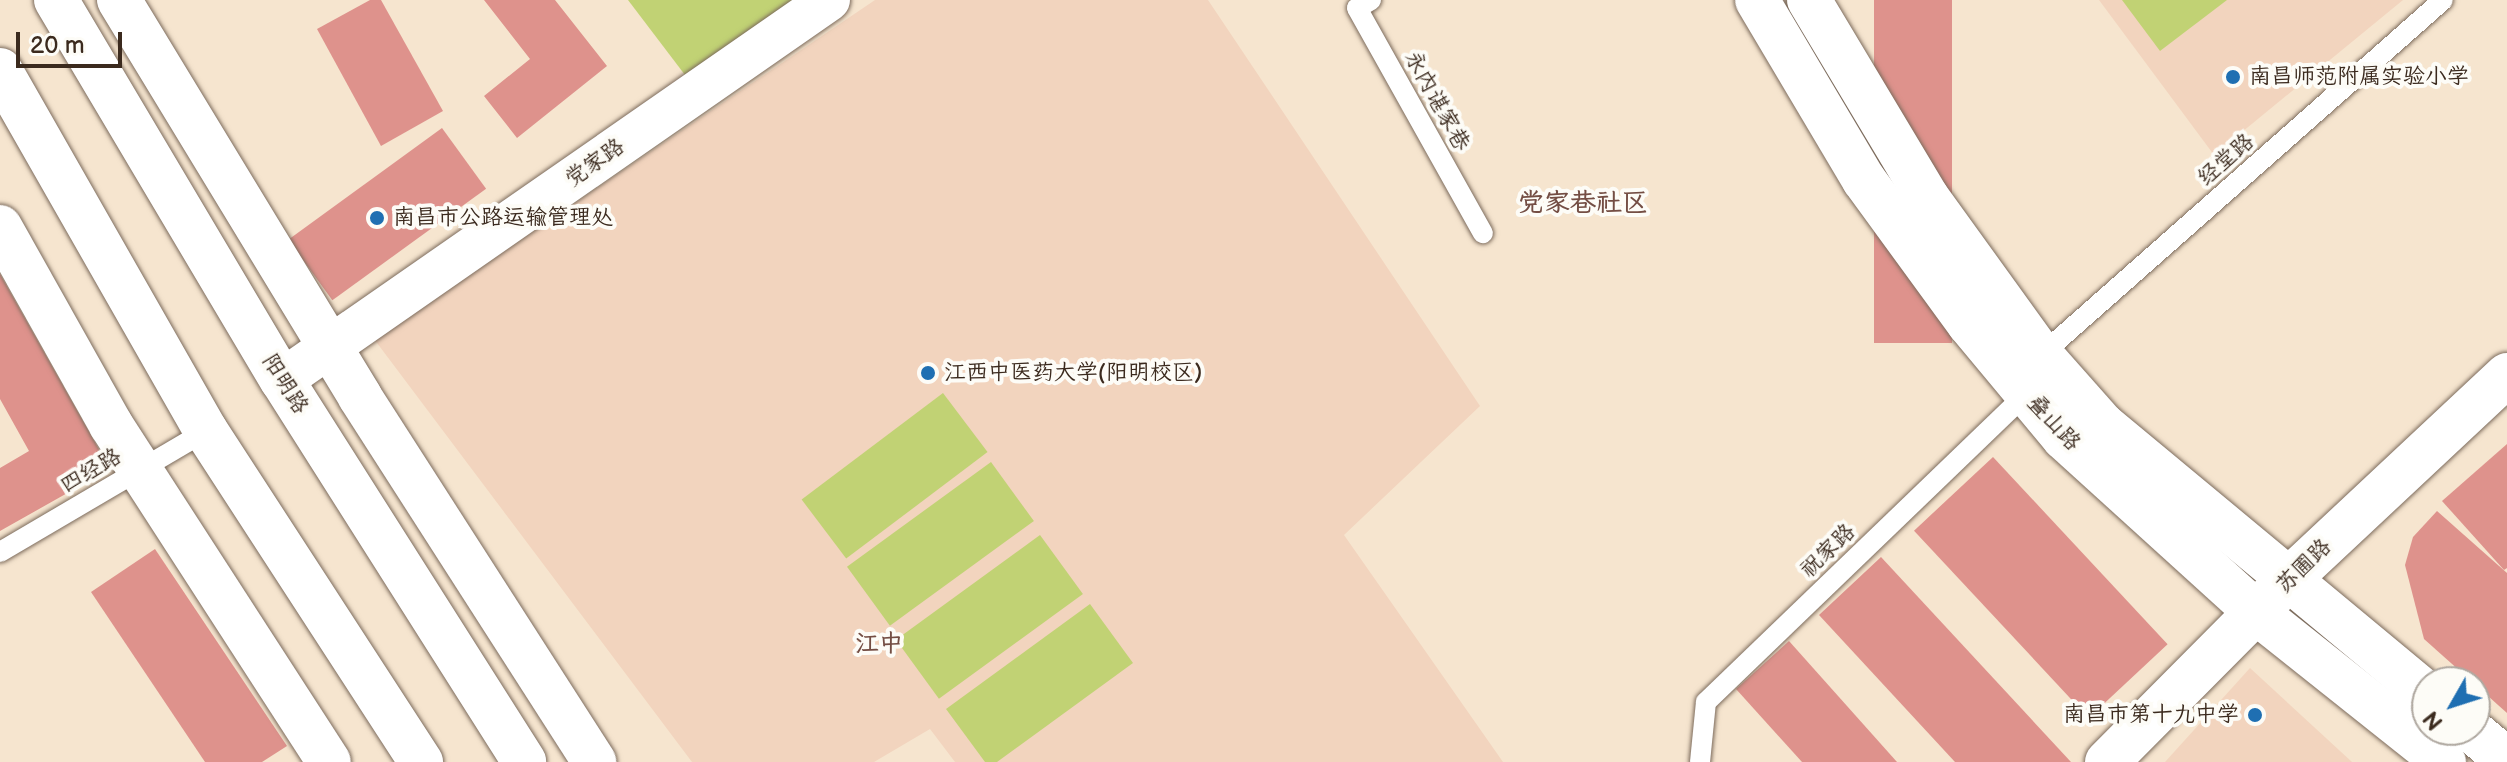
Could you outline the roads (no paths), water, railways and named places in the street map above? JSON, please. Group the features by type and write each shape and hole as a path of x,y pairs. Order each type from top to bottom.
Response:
{"main road":[{"name":"阳明路","path":"56,0 282,380 524,762"},
{"path":"119,0 330,348 594,762"},
{"name":"叠山路","path":"1757,0 1864,180 2034,374 2103,425 2411,681"},
{"name":"叠山路","path":"1809,0 2034,374 2064,438 2257,613 2444,762"},
{"path":"0,70 206,431 421,762"},
{"path":"0,227 140,470 329,762"},
{"name":"苏圃路","path":"2107,762 2288,580 2507,375"},
{"path":"2490,746 2507,760"}],"street":[{"name":"党家路","path":"282,380 829,0"}],"lane":[{"name":"永内谌家巷","path":"1371,0 1357,8 1483,233"},
{"name":"经堂路","path":"2034,374 2443,0"},
{"name":"祝家路","path":"1700,762 1706,702 2034,374"},
{"name":"四经路","path":"0,552 206,431"}],"place":[{"name":"南昌师范附属实验小学","path":"2233,77"},
{"name":"南昌市公路运输管理处","path":"377,218"},
{"name":"江西中医药大学(阳明校区)","path":"928,373"},
{"name":"南昌市第十九中学","path":"2255,715"}],"district":[{"name":"党家巷社区","path":"1583,204"},
{"name":"江中","path":"879,644"}]}
